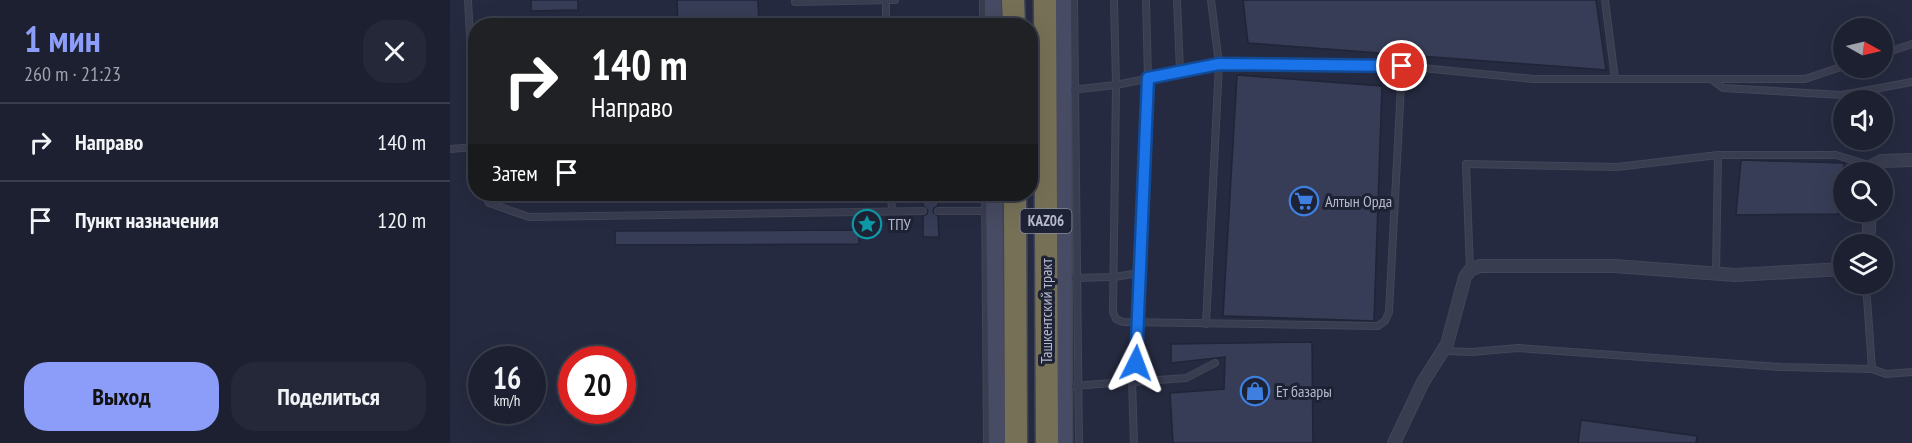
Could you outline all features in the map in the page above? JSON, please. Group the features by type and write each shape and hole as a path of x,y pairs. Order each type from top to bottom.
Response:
{"highway":[{"path":"1013,0 1014,18"},
{"name":"Ташкентский тракт","path":"1045,0 1052,442"},
{"name":"KАZ06","path":"1015,201 1016,443"}],"main road":[{"path":"993,0 993,18"},
{"path":"1052,442 1071,386 1068,90 1063,0"},
{"path":"991,205 997,443"}],"street":[{"path":"1879,162 1881,160 1912,160"},
{"path":"1394,443 1423,382 1447,344 1465,277 1470,270 1480,266 1614,266 1735,275 1833,270"}],"lane":[{"path":"468,0 469,18"},
{"path":"886,0 886,18"},
{"path":"795,2 895,0"},
{"path":"983,0 984,18"},
{"path":"1074,0 1068,90 1116,85 1219,64 1402,66 1533,79 1805,79 1833,70"},
{"path":"1114,0 1116,85 1113,312 1116,319 1124,322 1378,326 1385,321 1389,312 1402,66"},
{"path":"1134,443 1132,374 1136,363 1148,78 1146,0"},
{"path":"1178,0 1180,71"},
{"path":"1206,324 1219,64 1211,0"},
{"path":"1605,0 1616,79"},
{"path":"1893,50 1912,44"},
{"path":"1711,79 1723,88 1842,95 1912,82"},
{"path":"450,149 468,147"},
{"path":"1470,270 1466,164 1617,167 1718,155 1836,154 1855,162"},
{"path":"1716,274 1718,155"},
{"path":"488,201 529,217 923,211"},
{"path":"891,201 892,211"},
{"path":"938,211 991,205 987,443"},
{"path":"1070,278 1139,273"},
{"path":"1867,294 1872,369"},
{"path":"1443,351 1472,352 1518,348 1781,367 1872,369 1886,374 1912,372"},
{"path":"1132,382 1186,378 1215,363"},
{"path":"1079,443 1071,386 1122,382 1132,374"}],"building":[{"path":"531,0 578,0 578,10 531,11"},
{"path":"677,0 758,0 759,18 678,18"},
{"path":"1243,0 1596,0 1606,70 1248,43"},
{"name":"Алтын Орда","path":"1237,75 1382,86 1374,321 1223,316"},
{"path":"1741,160 1833,163 1833,214 1736,215"},
{"path":"923,201 938,201 938,206 933,212 938,216 939,237 923,237 923,216 928,210 923,206"},
{"path":"859,230 859,244 615,245 615,231"},
{"name":"Ет базары","path":"1312,342 1313,443 1173,443 1170,393 1224,389 1225,357 1171,363 1171,344"},
{"path":"1581,420 1697,436 1696,443 1578,443"}],"place":[{"name":"Алтын Орда","path":"1304,201"},
{"name":"ТПУ","path":"867,224"},
{"name":"Ет базары","path":"1255,391"}],"route":[{"path":"1136,363 1148,78 1219,64 1402,66"}]}
